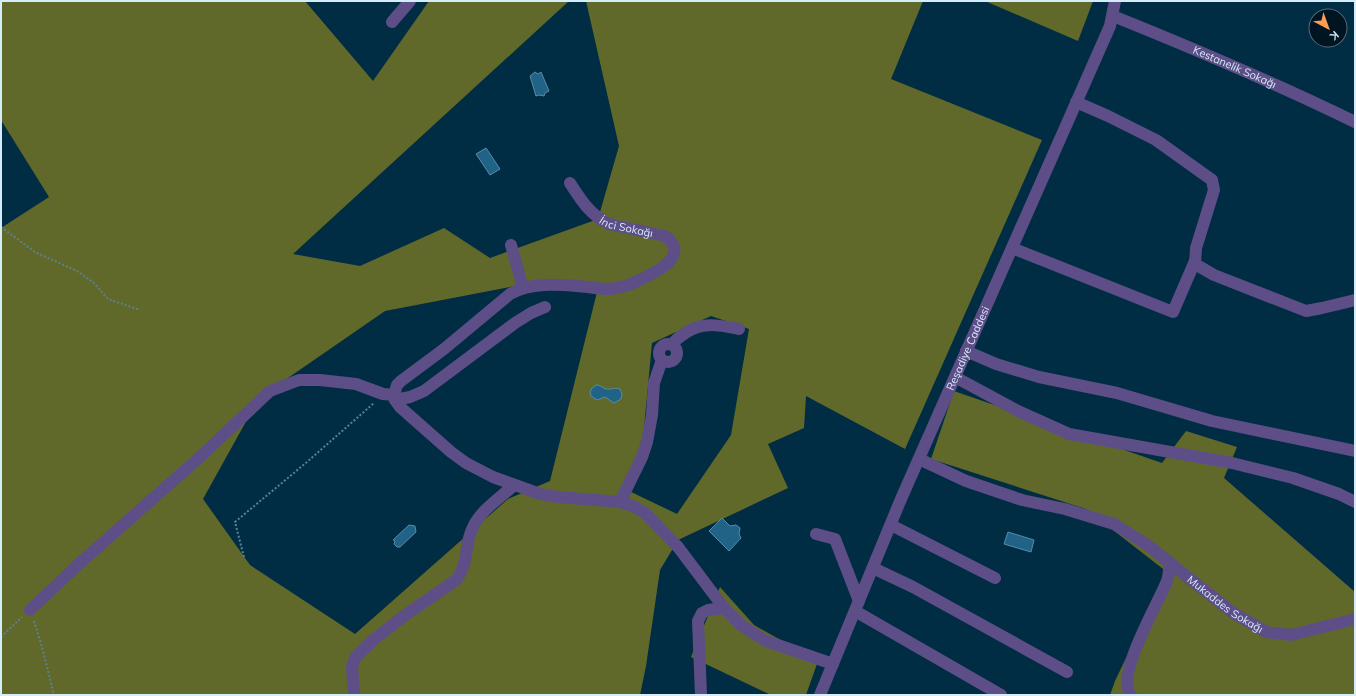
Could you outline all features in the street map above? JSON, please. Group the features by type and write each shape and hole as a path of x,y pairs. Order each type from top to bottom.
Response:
{"street":[{"path":"392,22 410,1"},
{"name":"Reşadiye Caddesi","path":"820,695 919,459 1110,26 1115,1"},
{"name":"Kestanelik Sokağı","path":"1112,16 1205,53 1355,122"},
{"path":"1012,248 1173,312 1195,261 1196,248 1214,190 1212,180 1156,140 1076,102"},
{"name":"İnci Sokağı","path":"523,288 538,285 562,285 608,289 634,284 666,265 671,261 674,255 674,246 665,236 609,224 601,220 587,208 570,183"},
{"path":"391,396 401,381 444,349 510,294 523,288 511,245"},
{"path":"1195,261 1195,264 1214,275 1306,311 1355,300"},
{"path":"30,610 81,562 200,457 270,391 299,380 320,380 356,384 391,396 410,398 424,391 515,323 531,313 545,307"},
{"path":"620,502 642,457 647,442 652,415 654,382 662,360 659,354 660,348 666,344 672,345 680,336 696,327 715,325 739,329"},
{"path":"966,352 996,364 1039,377 1117,393 1212,421 1355,451"},
{"path":"955,377 1018,411 1069,434 1232,463 1294,478 1339,494 1355,502"},
{"path":"391,396 451,452 479,471 540,494 558,498 620,502 635,507 645,513 678,547 724,608 742,626 766,641 833,664"},
{"name":"Mukaddes Sokağı","path":"919,459 966,481 1015,498 1065,509 1114,524 1149,546 1232,612 1266,632 1291,634 1355,619"},
{"path":"354,695 352,667 355,658 374,640 404,616 456,580 461,574 469,539 477,520 514,485"},
{"path":"891,525 995,578"},
{"path":"816,534 835,539 857,606 1001,695"},
{"path":"1130,695 1127,692 1126,681 1134,651 1167,580 1170,563"},
{"path":"873,568 913,587 1067,672"},
{"path":"701,695 698,621 702,613 708,610 724,608"}],"path":[{"path":"1,227 35,252 77,271 93,282 108,299 140,310"},
{"path":"244,557 235,522 369,408 391,396"},
{"path":"1,637 30,610 42,646 54,695"}],"green space":[{"path":"1,1 305,1 373,81 429,1 569,1 293,254 360,266 444,228 490,258 598,219 619,146 586,1 923,1 891,79 1042,140 905,449 806,396 804,428 768,444 788,488 678,540 660,570 646,666 640,695 1,695 1,228 49,197 1,120","holes":["599,284 550,481 508,499 355,634 250,565 203,499 259,398 385,311 520,285","711,316 749,329 731,435 677,514 627,490 643,439 652,343"]},
{"path":"985,1 1093,1 1078,41"},
{"path":"954,391 1162,463 1186,431 1237,447 1224,478 1355,592 1355,695 1110,695 1115,681 1167,572 1086,509 931,459"},
{"path":"720,587 754,625 818,661 806,695 771,695 691,657"}],"water":[{"path":"535,72 538,74 541,72 549,91 545,93 544,96 536,96 530,76"},
{"path":"486,148 500,169 490,175 476,154"},
{"path":"596,385 606,389 620,389 622,394 621,399 614,403 605,397 597,400 591,396 590,392"},
{"path":"722,518 730,526 736,525 740,528 739,534 741,538 729,551 709,531"},
{"path":"409,525 415,526 416,532 400,547 397,547 394,544 395,541 393,540"},
{"path":"1008,532 1034,540 1031,552 1004,544"}]}
